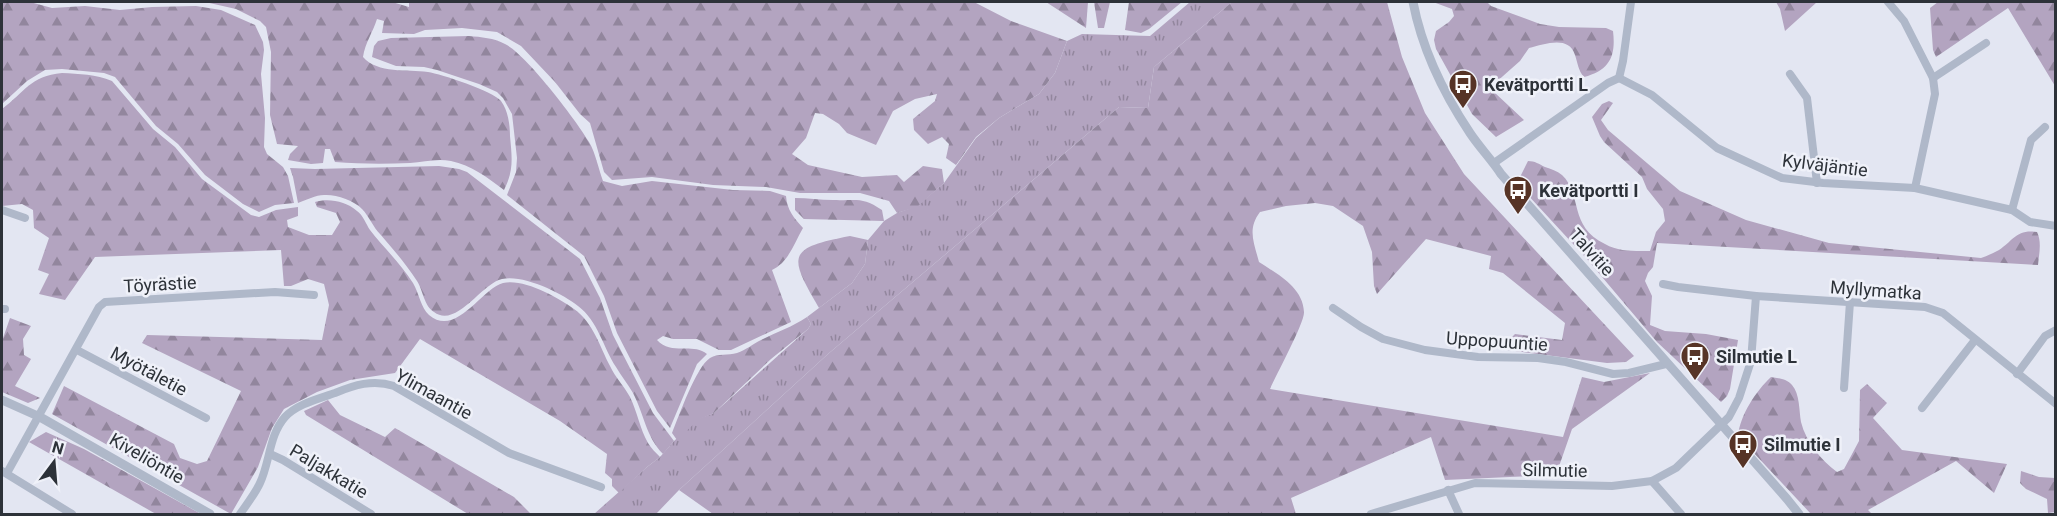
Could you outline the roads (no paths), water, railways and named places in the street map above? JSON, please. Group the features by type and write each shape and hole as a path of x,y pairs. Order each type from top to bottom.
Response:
{"street":[{"name":"Talvitie","path":"1413,2 1433,67 1445,91 1472,135 1501,174 1601,286 1666,364 1722,424 1798,514"},
{"path":"1494,163 1608,83 1619,78 1631,2"},
{"path":"1888,2 1904,21 1933,78 1935,94 1915,188"},
{"path":"1933,78 1986,43"},
{"path":"1791,74 1807,98 1817,183"},
{"name":"Kylväjäntie","path":"1619,78 1652,95 1717,147 1782,178 1817,183 1915,188 2012,210 2030,222 2055,226"},
{"path":"2012,210 2031,140 2044,127"},
{"path":"2,210 25,218"},
{"name":"Myllymatka","path":"1663,284 1756,296 1925,307 1943,313 2055,404"},
{"name":"Töyrästie","path":"4,472 40,417 99,307 105,302 275,292 314,295"},
{"name":"Silmutie","path":"1371,514 1475,483 1612,486 1652,482 1676,468 1729,417 1739,398 1751,361 1756,296"},
{"path":"1844,388 1850,302"},
{"name":"Uppopuuntie","path":"1333,308 1383,339 1425,350 1478,357 1538,358 1566,362 1613,374 1666,364"},
{"path":"2017,374 2045,336 2055,330"},
{"path":"1922,408 1975,340"},
{"name":"Myötäletie","path":"77,350 206,418"},
{"name":"Ylimaantie","path":"240,514 260,483 276,431 285,418 297,408 344,389 366,383 382,382 393,386 509,453 601,487"},
{"name":"Kiveliöntie","path":"2,400 40,417 210,514"},
{"name":"Paljakkatie","path":"270,454 371,514"},
{"path":"4,472 70,514"},
{"path":"1652,482 1681,514"},
{"path":"1448,490 1459,514"},
{"name":"Talvitie","path":"1787,499 1806,514"}],"place":[{"name":"Kevätportti L","path":"1463,110"},
{"name":"Kevätportti I","path":"1518,216"},
{"name":"Silmutie L","path":"1695,382"},
{"name":"Silmutie I","path":"1743,470"}]}
